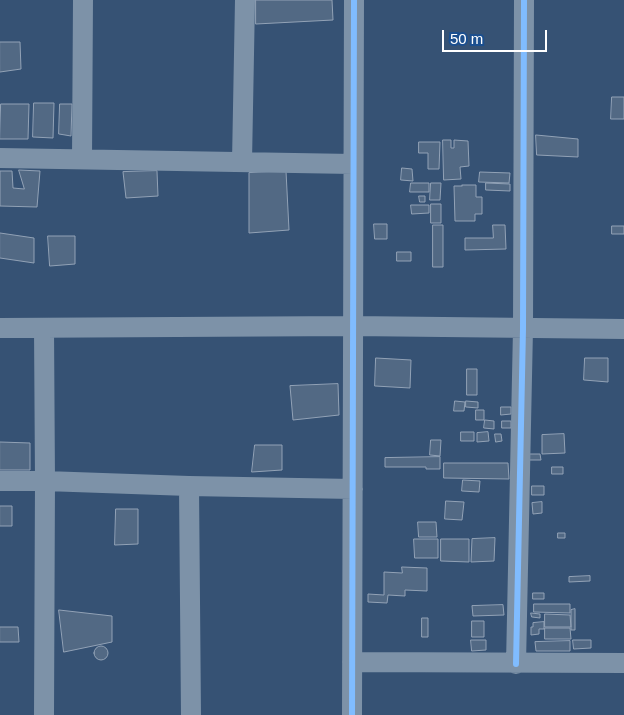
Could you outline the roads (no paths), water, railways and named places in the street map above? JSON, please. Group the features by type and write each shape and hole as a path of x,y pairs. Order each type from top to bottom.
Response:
{"street":[{"path":"82,159 83,0"},
{"path":"242,162 245,0"},
{"path":"352,715 354,0"},
{"path":"516,664 523,329 524,0"},
{"path":"0,158 354,164"},
{"path":"0,328 353,326 624,330"},
{"path":"44,328 44,715"},
{"path":"0,481 353,489"},
{"path":"189,486 191,715"},
{"path":"352,662 624,663"}]}
